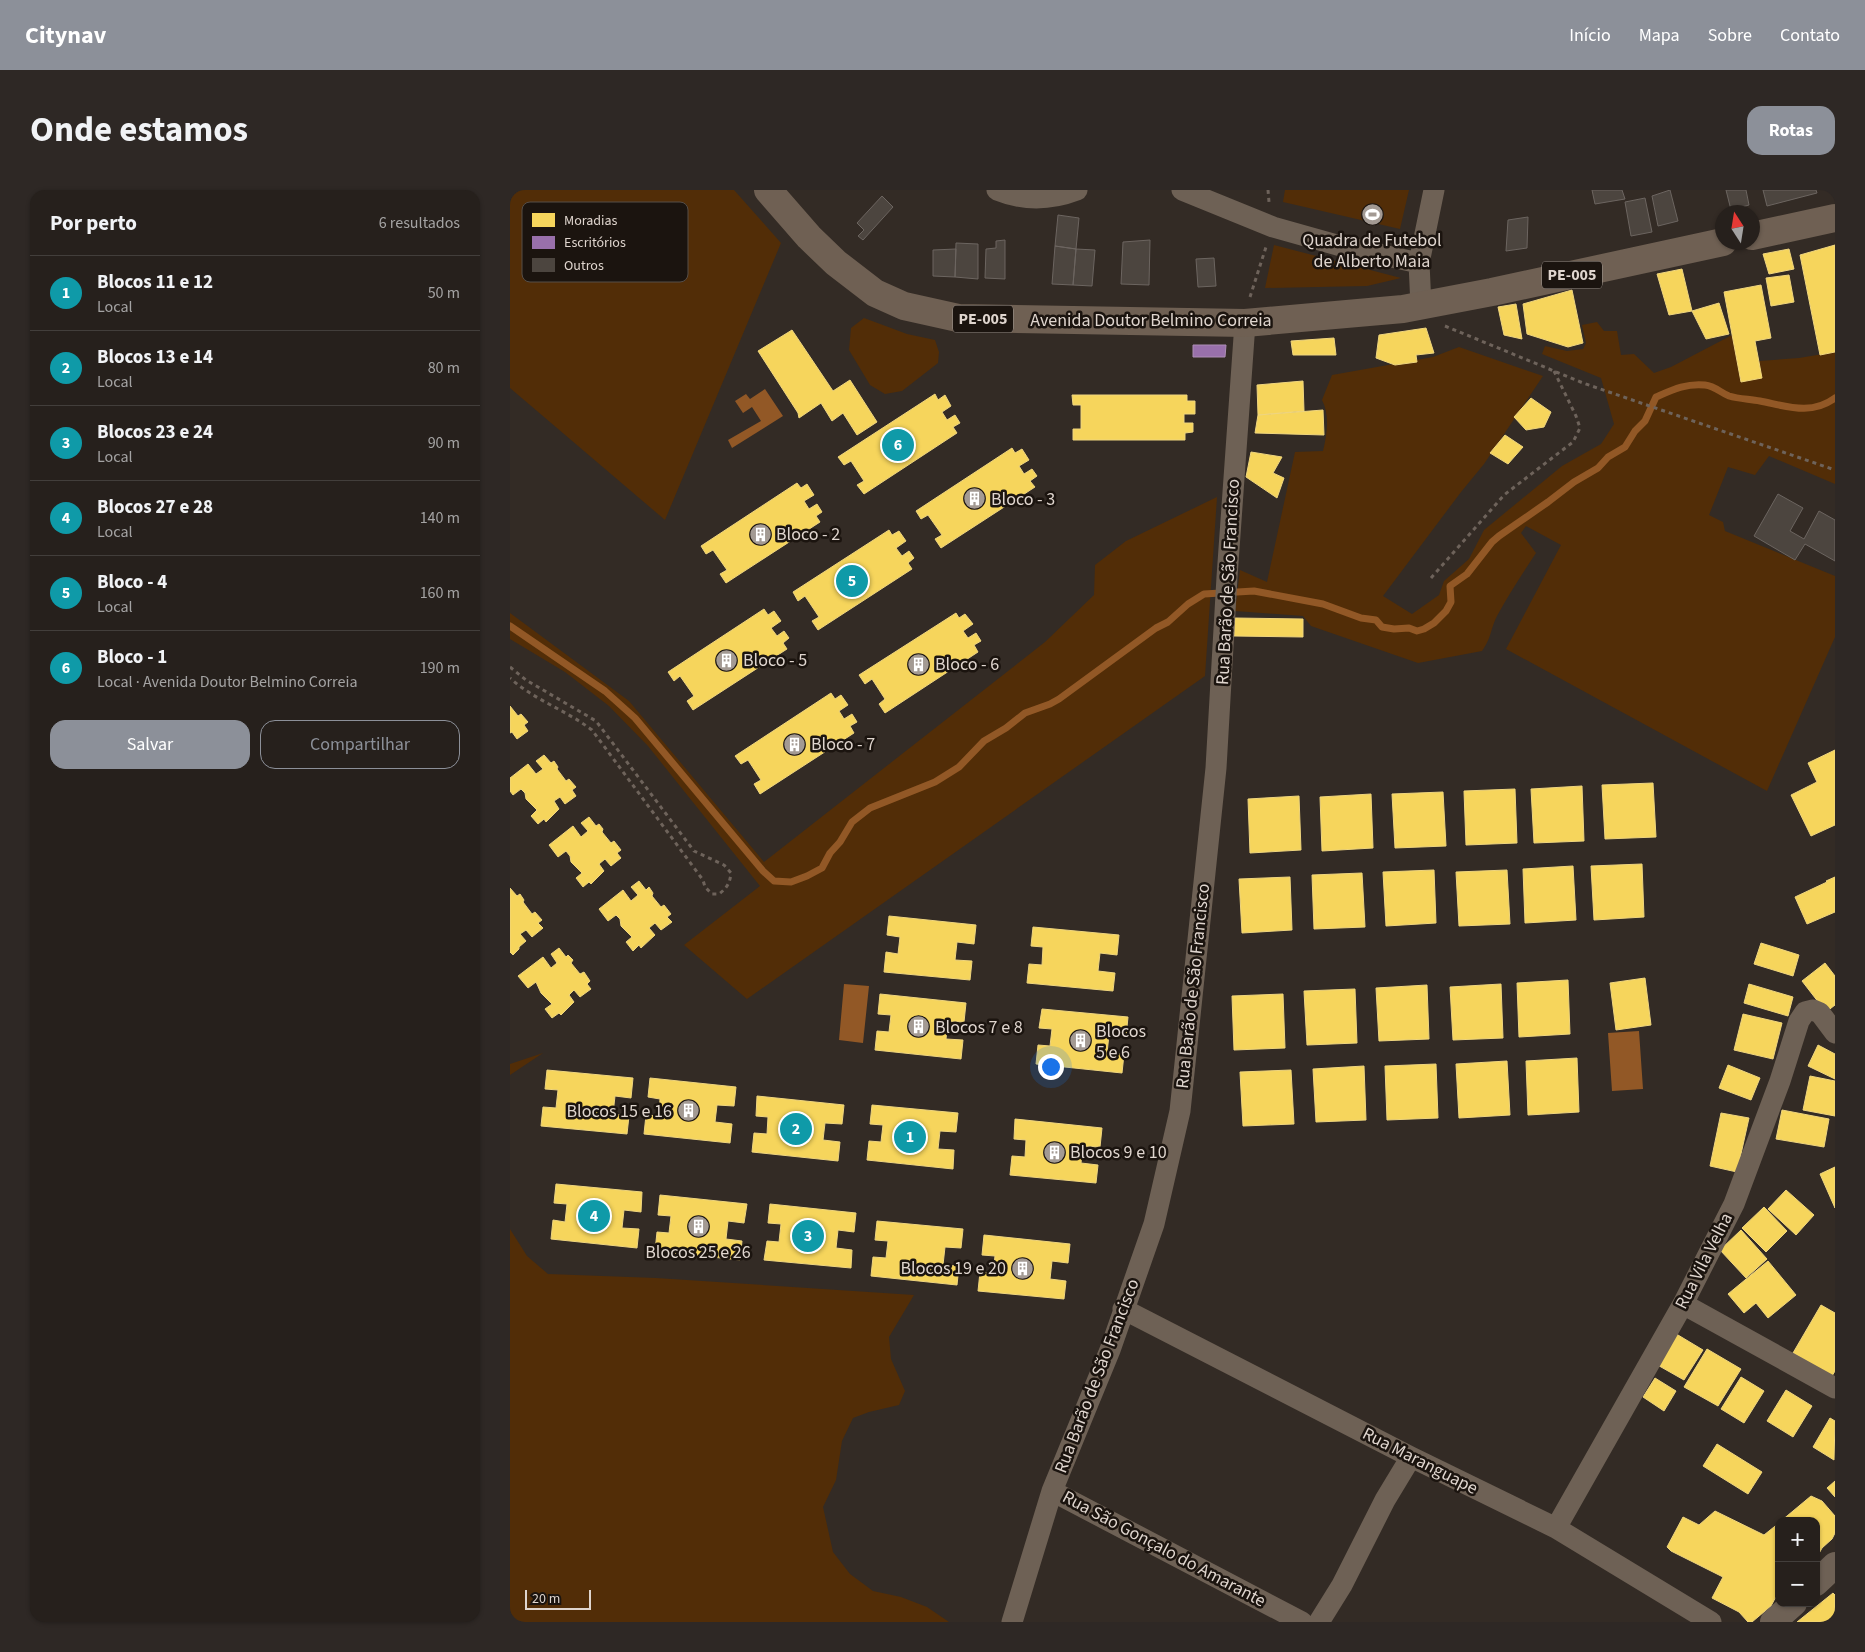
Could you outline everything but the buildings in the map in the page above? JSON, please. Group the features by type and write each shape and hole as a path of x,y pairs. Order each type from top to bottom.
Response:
{"main road":[{"name":"Avenida Doutor Belmino Correia","path":"768,190 809,237 836,263 875,293 904,306 958,318 1244,310 1430,315 1715,244"},
{"path":"1760,234 1835,218"}],"street":[{"path":"998,190 1040,199 1060,196 1077,190"},
{"path":"1182,190 1273,227 1337,245 1419,263"},
{"path":"1430,315 1419,263 1439,191"},
{"name":"Rua Barão de São Francisco","path":"1012,1622 1052,1491 1110,1350 1154,1224 1180,1111 1216,768 1244,310"},
{"name":"Rua Vila Velha","path":"1556,1528 1683,1304 1734,1204 1780,1081 1799,1021 1805,1012 1813,1010 1820,1013 1833,1031"},
{"path":"1683,1304 1835,1388"},
{"name":"Rua Maranguape","path":"1124,1309 1411,1457 1556,1528 1711,1622"},
{"path":"1319,1622 1342,1585 1385,1500 1411,1457"},
{"name":"Rua São Gonçalo do Amarante","path":"1052,1491 1302,1622"},
{"path":"1820,1579 1835,1565"}],"path":[{"path":"1244,310 1250,298 1273,227"},
{"path":"1430,315 1583,383 1835,470"},
{"path":"1431,578 1504,495 1573,442 1580,428 1554,371"},
{"path":"510,667 526,680 596,721 694,851 724,865 731,873 730,882 725,889 719,894 712,894 706,888 703,880 592,730 521,688 510,678"}],"shaded area":[{"path":"515,190 734,190 781,243 665,520 510,388 510,199"},
{"name":"Quadra de Futebol de Alberto Maia","path":"1285,190 1409,190 1400,229 1283,202"},
{"path":"1274,245 1401,278 1367,286 1265,288"},
{"path":"864,318 907,334 935,340 939,352 938,363 902,391 885,394 870,385 849,350 851,328"},
{"path":"1597,322 1604,331 1617,331 1621,355 1634,354 1654,373 1671,367 1736,333 1746,362 1799,358 1835,352 1835,484 1769,456 1755,475 1728,467 1709,515 1723,522 1725,531 1835,576 1835,637 1767,791 1506,649 1561,545 1526,526 1521,533 1536,553 1497,616 1488,642 1482,651 1418,663 1311,626 1303,616 1235,611 1240,570 1267,582 1295,452 1323,451 1327,432 1327,419 1322,400 1332,375 1433,357 1459,347 1543,376 1484,464 1383,596 1412,614 1439,595 1444,581 1469,559 1484,530 1562,466 1601,444 1614,424 1601,378 1542,354 1545,346 1567,351 1583,349 1586,343 1582,325"},
{"path":"765,389 783,416 732,448 728,440 761,421 752,407 743,413 735,401 746,394 750,399"},
{"path":"1217,497 1205,676 747,999 684,945 760,886 648,746 609,706 565,672 510,639 510,613 629,701 764,862 1045,642 1094,595 1095,565 1126,541"},
{"path":"844,984 869,986 863,1043 839,1040"},
{"path":"1639,1031 1643,1089 1612,1091 1608,1033"},
{"path":"543,1053 510,1075 510,1064"},
{"path":"510,1229 527,1256 548,1274 656,1278 914,1295 889,1337 891,1359 905,1391 899,1405 853,1418 842,1441 836,1480 823,1507 833,1552 850,1574 873,1591 901,1597 927,1607 949,1622 510,1622"}],"waterway":[{"path":"510,626 605,691 635,718 763,871 774,881 791,882 822,868 852,822 870,808 935,782 959,767 984,741 1006,728 1025,713 1059,699 1156,628 1168,622 1188,604 1204,594 1254,591 1323,604 1361,618 1376,620 1382,627 1394,629 1409,628 1417,631 1424,629 1434,623 1446,611 1451,602 1450,586 1467,574 1492,542 1574,482 1598,468 1608,457 1625,447 1635,431 1645,421 1656,397 1679,388 1705,385 1733,397 1798,408 1817,407 1835,398"}],"place":[{"name":"Quadra de Futebol de Alberto Maia","path":"1372,215"},
{"name":"Bloco - 1","path":"898,445"},
{"name":"Bloco - 3","path":"975,499"},
{"name":"Bloco - 2","path":"760,534"},
{"name":"Bloco - 4","path":"852,581"},
{"name":"Bloco - 5","path":"727,660"},
{"name":"Bloco - 6","path":"919,664"},
{"name":"Bloco - 7","path":"795,744"},
{"name":"Blocos 7 e 8","path":"919,1027"},
{"name":"Blocos 5 e 6","path":"1080,1041"},
{"name":"Blocos 15 e 16","path":"688,1111"},
{"name":"Blocos 13 e 14","path":"796,1129"},
{"name":"Blocos 11 e 12","path":"910,1137"},
{"name":"Blocos 9 e 10","path":"1054,1152"},
{"name":"Blocos 27 e 28","path":"594,1216"},
{"name":"Blocos 25 e 26","path":"698,1227"},
{"name":"Blocos 23 e 24","path":"808,1236"},
{"name":"Blocos 19 e 20","path":"1022,1268"}]}
